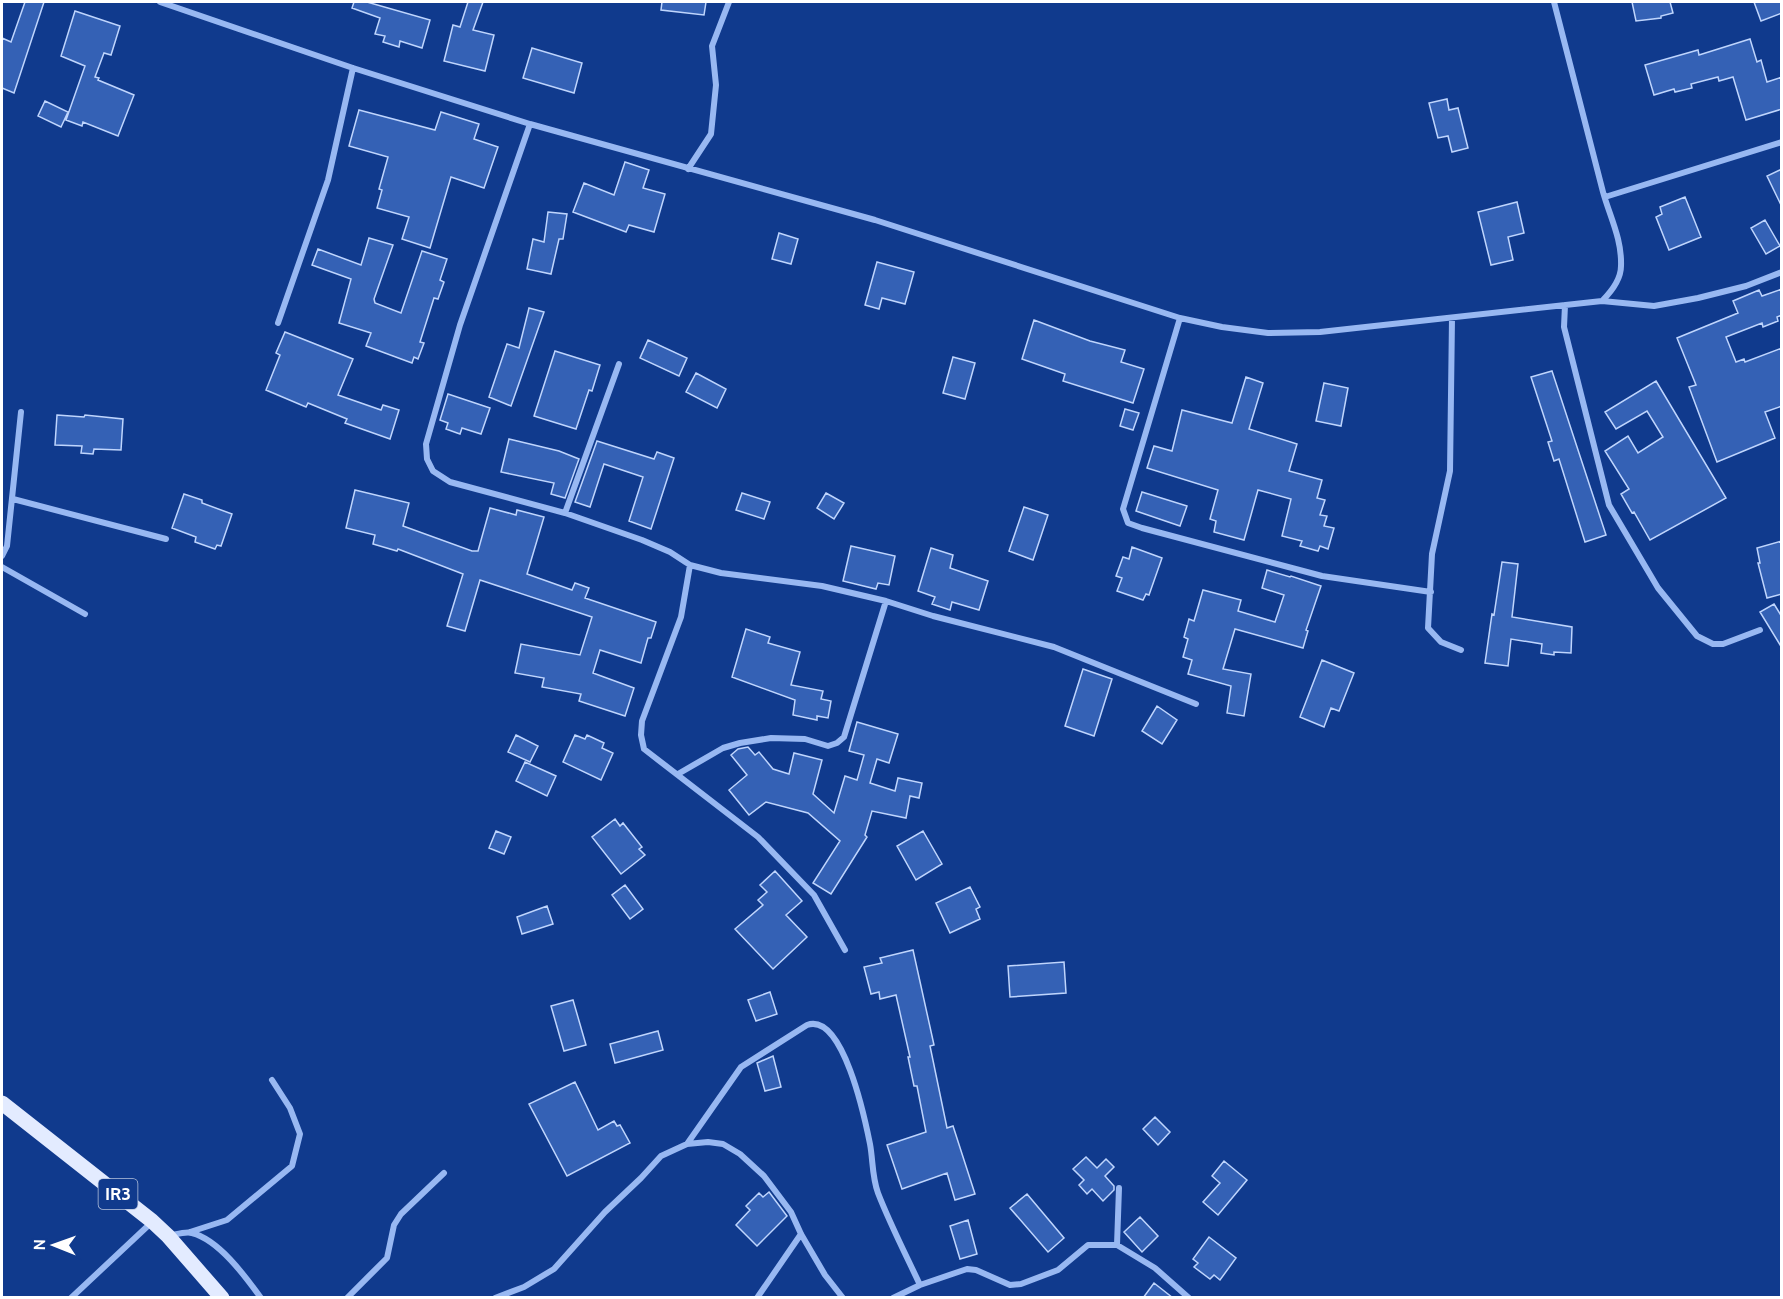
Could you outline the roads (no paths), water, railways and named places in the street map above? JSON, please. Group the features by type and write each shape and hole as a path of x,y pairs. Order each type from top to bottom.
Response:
{"main road":[{"name":"IR3","path":"2,1103 152,1221 222,1298"}],"street":[{"path":"160,2 353,68 530,124 875,220 1180,318 1222,327 1268,333 1320,332 1602,302 1654,306 1746,286 1782,272"},
{"path":"688,169 711,134 716,85 712,46 729,2"},
{"path":"1554,2 1605,197 1620,240 1621,269 1616,284 1602,302"},
{"path":"278,323 328,180 353,68"},
{"path":"530,124 460,325 426,444 427,459 433,471 450,482 565,513 642,540 670,552 690,565 721,573 822,586 1054,646 1196,704"},
{"path":"1605,197 1782,142"},
{"path":"1565,305 1564,327 1609,505 1658,588 1697,636 1713,644 1723,644 1760,630"},
{"path":"1180,318 1123,509 1128,523 1322,576 1431,592"},
{"path":"1452,318 1450,471 1432,554 1428,628 1441,642 1461,650"},
{"path":"565,513 619,364"},
{"path":"2,556 7,546 21,412"},
{"path":"13,499 166,539"},
{"path":"690,565 681,617 642,721 641,735 644,749 678,774 717,808 758,837 814,895 845,950"},
{"path":"2,567 85,614"},
{"path":"678,774 723,748 740,743 771,738 805,739 828,746 837,743 844,737 886,601"},
{"path":"687,1144 741,1067 807,1025 814,1022 824,1026 833,1034 842,1049 861,1106 878,1192 920,1285"},
{"path":"168,1236 190,1232 227,1220 292,1166 300,1134 290,1108 272,1080"},
{"path":"495,1298 524,1287 554,1269 604,1212 661,1156 687,1144 708,1142 723,1144 764,1176 791,1212 825,1275 843,1298"},
{"path":"347,1298 387,1258 394,1225 401,1214 444,1173"},
{"path":"1117,1245 1119,1188"},
{"path":"71,1298 152,1221"},
{"path":"190,1232 203,1238 237,1266 261,1298"},
{"path":"757,1298 801,1234"},
{"path":"893,1298 920,1285 967,1269 976,1270 1010,1285 1021,1284 1058,1270 1088,1245 1117,1245 1155,1268 1189,1298"}]}
